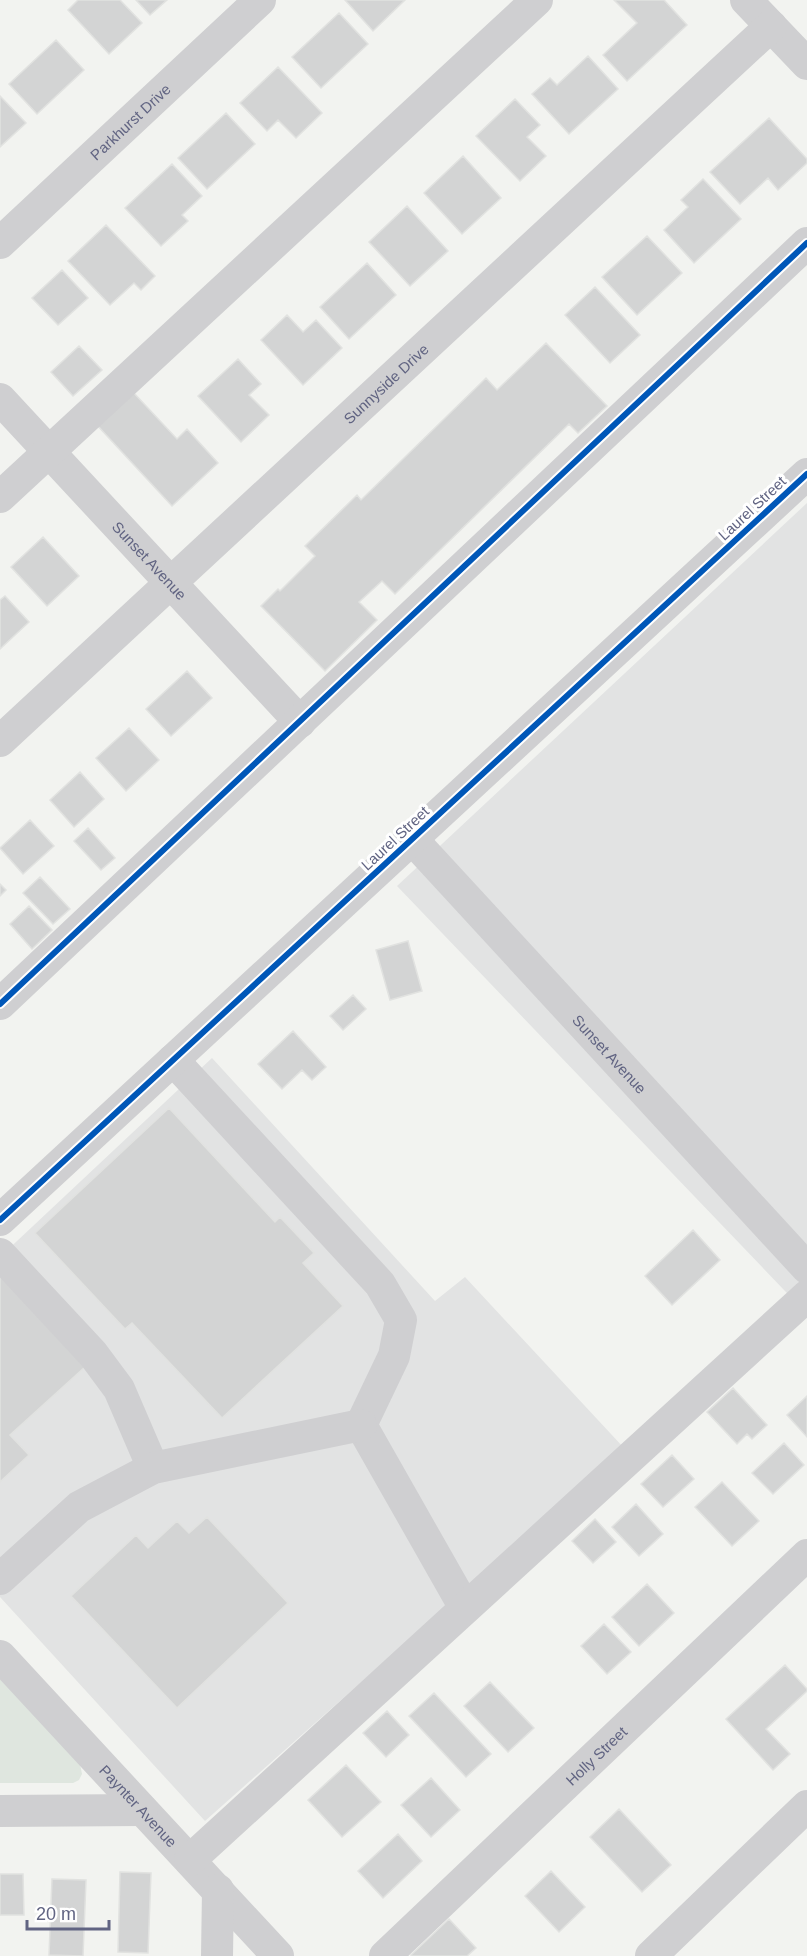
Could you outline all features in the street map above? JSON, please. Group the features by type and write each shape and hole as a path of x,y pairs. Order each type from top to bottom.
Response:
{"street":[{"name":"Parkhurst Drive","path":"0,243 260,0"},
{"path":"0,497 537,0"},
{"path":"746,0 807,64"},
{"name":"Sunnyside Drive","path":"0,741 771,26"},
{"path":"0,1004 807,243"},
{"name":"Sunset Avenue","path":"0,399 300,722"},
{"name":"Laurel Street","path":"0,1220 807,474"},
{"name":"Sunset Avenue","path":"412,839 807,1268"},
{"path":"173,1060 380,1284 401,1320 394,1356 361,1425"},
{"path":"0,1254 93,1354 119,1389 153,1468"},
{"path":"190,1860 807,1296"},
{"path":"0,1579 79,1507 153,1468 361,1425"},
{"path":"361,1425 407,1510 465,1608"},
{"name":"Holly Street","path":"385,1956 807,1556"},
{"name":"Paynter Avenue","path":"0,1656 278,1956"},
{"path":"651,1956 807,1806"},
{"path":"0,1811 142,1810"},
{"path":"217,1956 218,1890"}],"shaded area":[{"path":"807,503 807,1314 397,886"},
{"path":"212,1058 435,1301 465,1277 624,1448 205,1821 0,1597 0,1257"},
{"path":"0,1676 80,1764 82,1774 79,1780 73,1783 0,1783"}],"building":[{"path":"78,0 120,0 142,23 109,54 68,10"},
{"path":"136,0 167,0 150,15"},
{"path":"345,0 405,0 373,31"},
{"path":"614,0 664,0 687,25 627,81 603,55 637,23"},
{"path":"339,13 368,44 321,88 292,57"},
{"path":"56,40 84,70 37,114 9,84"},
{"path":"588,56 618,89 569,134 532,94 550,78 557,85"},
{"path":"278,67 322,113 296,138 278,120 267,131 240,103"},
{"path":"0,96 26,123 0,147"},
{"path":"515,99 540,125 527,137 546,156 520,181 476,136"},
{"path":"226,113 255,144 207,189 178,158"},
{"path":"769,118 807,159 807,163 778,190 768,178 740,204 710,172"},
{"path":"463,156 501,198 462,234 424,193"},
{"path":"172,164 202,196 182,215 188,221 161,246 125,208"},
{"path":"703,179 741,219 694,263 664,230 688,207 681,200"},
{"path":"407,206 448,251 410,286 369,242"},
{"path":"106,225 155,276 141,290 134,283 110,305 68,261"},
{"path":"647,236 682,273 637,315 602,277"},
{"path":"367,263 396,295 349,339 320,307"},
{"path":"62,270 88,298 58,325 32,298"},
{"path":"595,287 640,335 610,363 565,315"},
{"path":"287,315 303,332 316,320 342,348 303,385 261,340"},
{"path":"546,343 607,406 578,433 569,424 395,594 382,581 359,602 377,620 325,671 261,606 278,589 280,591 315,556 305,546 357,495 361,500 486,378 497,390"},
{"path":"79,346 102,370 73,396 51,372"},
{"path":"238,359 261,384 249,395 269,415 241,442 198,396"},
{"path":"132,391 177,439 187,429 218,463 172,506 96,424"},
{"path":"43,537 79,576 47,606 11,567"},
{"path":"5,596 29,622 0,649 0,600"},
{"path":"187,671 212,698 171,736 146,709"},
{"path":"129,728 159,760 126,791 96,758"},
{"path":"80,772 104,799 74,827 50,800"},
{"path":"30,820 54,846 23,874 0,848"},
{"path":"88,828 115,858 101,870 74,841"},
{"path":"40,877 70,909 53,924 23,893"},
{"path":"0,884 6,890 0,896"},
{"path":"29,906 52,930 32,949 10,924"},
{"path":"408,941 422,991 390,1000 376,950"},
{"path":"353,995 366,1009 343,1030 330,1016"},
{"path":"293,1031 326,1067 312,1080 302,1070 282,1089 258,1064"},
{"path":"169,1108 275,1222 280,1217 314,1253 303,1263 343,1306 222,1418 132,1323 125,1329 35,1233"},
{"path":"693,1230 720,1260 672,1305 645,1276"},
{"path":"0,1273 85,1367 10,1435 29,1455 0,1482"},
{"path":"733,1388 767,1425 752,1439 747,1434 737,1444 707,1412"},
{"path":"807,1396 807,1437 787,1415"},
{"path":"784,1443 804,1465 773,1494 752,1473"},
{"path":"672,1455 694,1479 663,1507 641,1484"},
{"path":"722,1482 759,1521 732,1546 695,1507"},
{"path":"636,1504 663,1534 639,1556 612,1527"},
{"path":"207,1517 288,1603 177,1708 71,1596 136,1535 148,1548 177,1521 189,1533"},
{"path":"595,1519 616,1542 593,1563 572,1541"},
{"path":"647,1584 674,1613 639,1646 612,1617"},
{"path":"604,1624 631,1652 607,1674 581,1646"},
{"path":"785,1665 807,1691 766,1729 790,1754 773,1770 726,1719"},
{"path":"490,1682 534,1728 508,1752 464,1706"},
{"path":"434,1693 491,1754 466,1777 409,1716"},
{"path":"387,1711 409,1735 386,1757 363,1733"},
{"path":"346,1765 381,1802 342,1837 308,1800"},
{"path":"431,1778 460,1810 431,1837 401,1805"},
{"path":"619,1809 671,1865 642,1892 590,1837"},
{"path":"398,1834 422,1861 383,1898 358,1871"},
{"path":"551,1871 585,1907 559,1932 525,1896"},
{"path":"120,1872 151,1873 148,1953 118,1952"},
{"path":"0,1874 23,1874 24,1915 0,1915"},
{"path":"52,1879 86,1880 83,1956 49,1955"},
{"path":"449,1919 476,1948 467,1956 411,1955"}],"cycle path":[{"path":"0,1004 807,243"},
{"path":"0,1220 807,474"}]}
